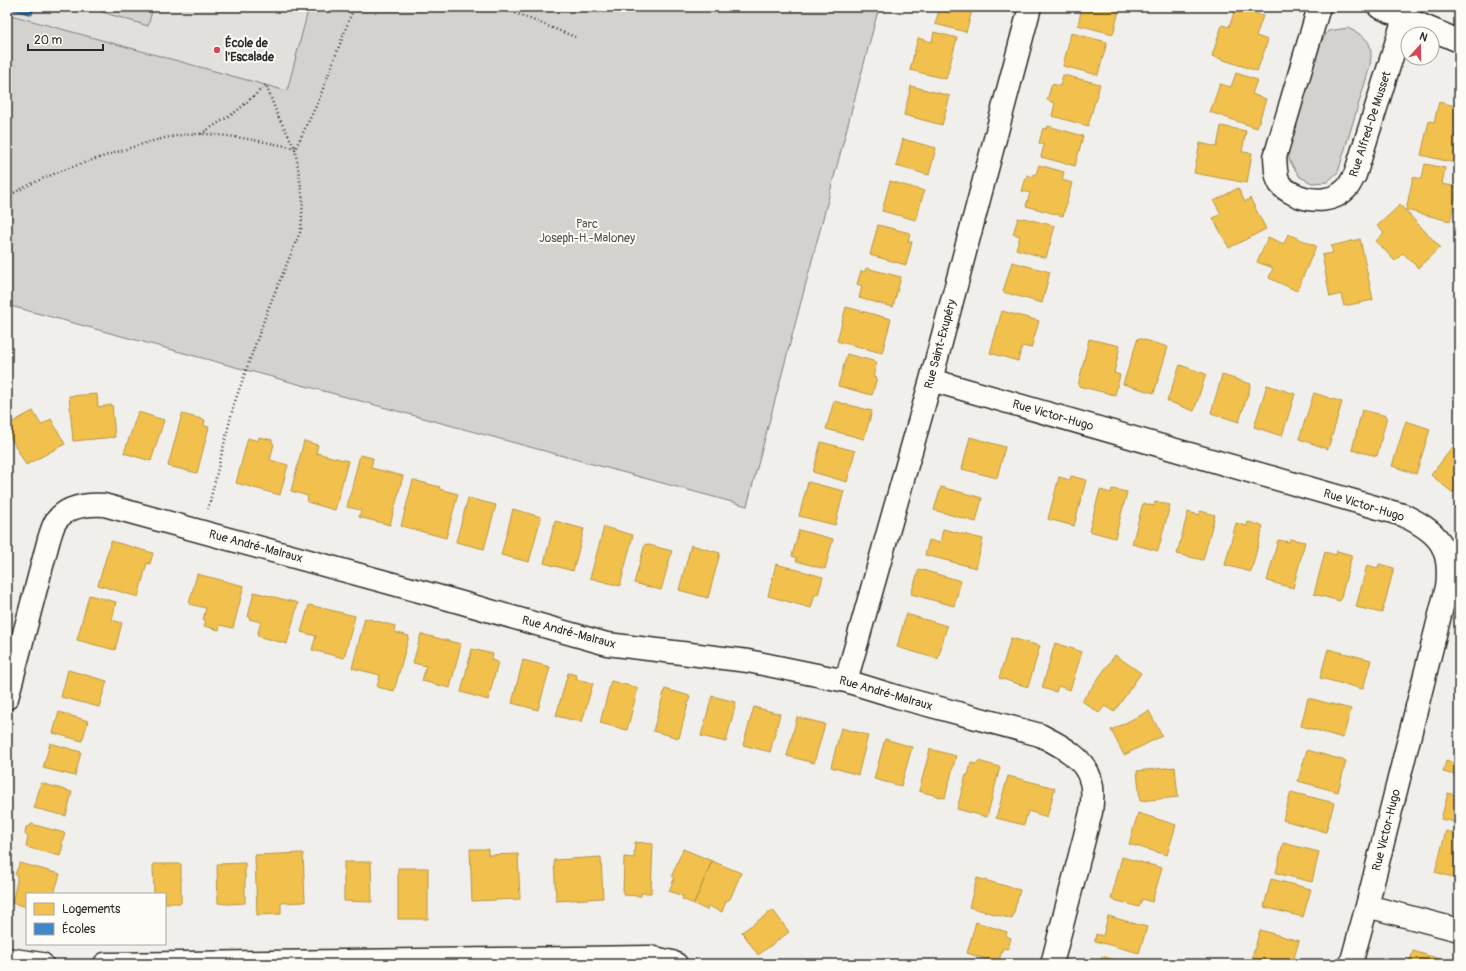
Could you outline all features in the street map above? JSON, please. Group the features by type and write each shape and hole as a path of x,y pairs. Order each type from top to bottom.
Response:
{"street":[{"name":"Rue Saint-Exupéry","path":"846,681 931,380 1030,7"},
{"name":"Rue Alfred-De Musset","path":"1319,7 1275,157 1276,174 1281,185 1291,193 1306,199 1320,201 1336,196 1347,188 1355,175 1404,18"},
{"path":"1378,7 1459,41"},
{"name":"Rue Victor-Hugo","path":"931,380 1403,515 1419,523 1433,533 1442,546 1448,560 1449,573 1447,587 1351,964"},
{"name":"Rue André-Malraux","path":"7,698 48,539 56,520 70,509 87,504 104,505 607,644 748,661 846,681 898,697 1040,735 1058,744 1074,755 1084,767 1091,781 1091,812 1052,964"},
{"path":"1367,906 1459,930"},
{"path":"106,964 650,957 676,964"},
{"path":"7,959 42,964"}],"path":[{"path":"296,148 318,102 354,7"},
{"path":"500,7 575,37"},
{"path":"202,134 237,111 266,85 276,114 296,148 303,200 301,230 268,309 234,404 202,532"},
{"path":"7,197 52,174 140,144 175,136 202,134 247,139 296,148"}],"shaded area":[{"name":"École de l'Escalade","path":"7,7 309,7 287,91 7,14"}],"green space":[{"path":"104,7 153,7 148,26 102,12"},
{"name":"Parc Joseph-H.-Maloney","path":"309,7 879,7 747,506 7,305 7,14 287,91"},
{"path":"1348,28 1361,35 1368,42 1371,51 1370,66 1338,172 1327,182 1312,183 1300,177 1290,162 1287,150 1318,47 1328,31"}],"building: Logements":[{"path":"940,7 973,7 966,32 935,24"},
{"path":"1082,7 1120,7 1113,34 1078,25"},
{"path":"1236,7 1263,16 1256,36 1268,40 1257,71 1212,56 1222,25 1229,27"},
{"path":"934,32 957,38 946,79 910,70 918,38 932,42"},
{"path":"1071,33 1107,42 1098,75 1063,66"},
{"path":"1236,73 1257,80 1252,94 1266,99 1257,128 1210,112 1220,84 1231,87"},
{"path":"1063,75 1100,84 1088,126 1052,116 1055,103 1047,100 1052,84 1060,86"},
{"path":"911,86 950,96 942,125 904,115"},
{"path":"1439,102 1459,107 1459,164 1421,155 1429,121 1434,122"},
{"path":"1048,126 1083,136 1075,166 1041,157 1044,145 1039,143 1043,128 1047,129"},
{"path":"1221,126 1246,131 1242,152 1252,153 1247,183 1194,173 1200,143 1217,147"},
{"path":"903,139 936,148 929,175 896,166"},
{"path":"1425,164 1445,168 1442,184 1458,187 1450,221 1406,210 1413,177 1422,179"},
{"path":"1039,165 1064,172 1062,180 1072,183 1063,216 1026,206 1030,193 1022,191 1027,175 1033,177 1034,174 1036,174"},
{"path":"890,181 924,191 916,220 882,211"},
{"path":"1238,188 1245,202 1250,198 1266,229 1229,248 1213,218 1221,214 1214,201"},
{"path":"1400,205 1440,247 1418,268 1403,253 1395,261 1376,241 1384,233 1377,226"},
{"path":"1018,218 1055,226 1046,258 1016,249 1020,236 1013,234"},
{"path":"878,225 910,233 908,241 912,242 906,265 870,255"},
{"path":"1288,234 1316,246 1297,291 1269,278 1273,268 1257,262 1268,237 1284,244"},
{"path":"1360,239 1373,300 1344,306 1341,294 1330,297 1322,255 1333,253 1331,246"},
{"path":"1012,262 1050,272 1042,303 1003,292"},
{"path":"866,268 901,277 893,307 859,298 862,286 857,284 861,271 865,272"},
{"path":"846,307 891,319 882,353 837,341"},
{"path":"1002,311 1039,321 1031,348 1022,346 1018,361 990,353"},
{"path":"1138,338 1168,347 1154,393 1123,384"},
{"path":"1089,339 1120,346 1114,373 1120,375 1115,395 1078,386"},
{"path":"847,354 877,362 873,377 877,378 872,395 838,386"},
{"path":"1180,365 1206,374 1194,411 1167,401"},
{"path":"1222,375 1251,384 1239,422 1211,413"},
{"path":"1267,385 1295,394 1282,436 1254,427"},
{"path":"1314,393 1342,402 1328,449 1299,439"},
{"path":"97,394 98,407 112,405 115,437 73,441 69,396"},
{"path":"834,401 872,411 864,439 826,429"},
{"path":"1362,410 1387,416 1377,456 1352,450"},
{"path":"33,411 41,425 51,419 65,444 26,465 7,431 7,425"},
{"path":"138,412 164,420 151,461 124,453"},
{"path":"182,414 205,420 204,426 209,427 197,473 168,466"},
{"path":"1406,421 1430,429 1416,474 1392,466"},
{"path":"259,437 272,440 272,443 274,444 270,460 288,465 280,495 236,483 248,438 258,441"},
{"path":"970,437 1005,447 997,478 962,469"},
{"path":"304,441 318,445 316,453 348,461 335,510 307,502 308,496 291,491"},
{"path":"821,442 855,451 847,482 813,472"},
{"path":"1456,443 1459,445 1459,486 1453,493 1431,475"},
{"path":"360,455 373,458 371,468 403,476 390,525 359,517 361,510 347,507"},
{"path":"1071,476 1086,480 1074,526 1048,519 1059,477 1070,480"},
{"path":"413,480 440,487 439,489 458,494 446,538 401,526"},
{"path":"808,482 844,491 835,525 799,516"},
{"path":"941,487 982,498 976,522 934,510"},
{"path":"1112,489 1127,492 1115,538 1089,531 1100,490 1111,493"},
{"path":"468,498 496,505 484,549 456,542"},
{"path":"1155,502 1170,505 1158,551 1132,544 1143,503 1154,506"},
{"path":"513,509 541,517 529,562 501,555"},
{"path":"1200,511 1215,515 1203,560 1177,554 1188,512 1199,515"},
{"path":"555,521 584,529 573,571 544,563"},
{"path":"1248,522 1263,526 1251,572 1225,565 1236,523 1247,526"},
{"path":"604,527 633,535 620,586 590,578"},
{"path":"943,529 983,539 976,568 925,555 929,540 940,543"},
{"path":"799,530 833,539 825,569 796,561 797,558 792,556"},
{"path":"1290,539 1305,542 1293,588 1267,581 1278,540 1289,542"},
{"path":"111,541 153,553 150,564 147,563 138,597 98,585"},
{"path":"645,544 672,551 661,590 634,583"},
{"path":"691,545 720,553 708,598 679,590"},
{"path":"1337,551 1352,555 1340,601 1314,594 1325,552 1336,555"},
{"path":"776,564 823,577 818,595 815,594 811,608 768,596"},
{"path":"1379,564 1394,568 1382,613 1356,607 1367,565 1378,568"},
{"path":"919,569 961,581 954,606 911,594"},
{"path":"197,574 244,586 233,628 220,625 219,630 204,626 206,621 203,620 206,608 189,604"},
{"path":"254,592 298,603 287,644 257,636 261,622 249,619 250,617 248,617"},
{"path":"89,595 116,602 112,620 122,623 115,650 77,640"},
{"path":"309,605 355,616 344,658 312,650 316,636 301,632"},
{"path":"906,614 947,626 938,659 897,647"},
{"path":"365,618 395,626 394,632 409,636 394,691 377,687 380,675 352,668"},
{"path":"421,634 461,644 450,688 422,681 426,666 413,663"},
{"path":"1011,638 1040,646 1028,687 999,678"},
{"path":"1055,643 1082,652 1070,690 1058,686 1056,692 1042,688"},
{"path":"472,649 493,654 491,660 498,662 488,700 461,692"},
{"path":"1328,649 1371,660 1363,689 1320,678"},
{"path":"1115,655 1141,673 1114,712 1105,706 1099,713 1082,701"},
{"path":"523,660 550,667 538,710 512,703"},
{"path":"68,670 107,681 99,707 61,697"},
{"path":"568,673 577,675 576,679 593,683 582,722 556,716"},
{"path":"611,681 638,688 627,730 600,723"},
{"path":"665,689 690,696 679,738 653,731"},
{"path":"712,696 736,702 726,742 701,736"},
{"path":"1308,698 1351,709 1343,738 1301,726"},
{"path":"754,707 780,714 770,752 743,745"},
{"path":"1149,711 1162,736 1124,755 1111,730"},
{"path":"59,712 88,721 82,741 53,733"},
{"path":"797,717 825,724 814,763 787,756"},
{"path":"841,728 868,735 858,775 831,767"},
{"path":"885,739 912,747 901,786 874,779"},
{"path":"50,743 81,752 75,776 43,768"},
{"path":"930,749 956,756 945,798 919,791"},
{"path":"1307,750 1346,761 1338,792 1298,781"},
{"path":"1459,754 1459,776 1443,772 1446,761 1456,764"},
{"path":"978,761 1000,767 987,817 957,809 966,775 968,775 971,763 977,764"},
{"path":"1175,767 1178,797 1140,801 1137,771"},
{"path":"1008,776 1055,788 1047,817 1028,811 1024,825 996,818"},
{"path":"41,783 72,792 66,816 34,808"},
{"path":"1291,792 1334,803 1326,832 1283,820"},
{"path":"1448,793 1459,796 1459,823 1441,819"},
{"path":"1138,813 1176,825 1167,855 1129,844"},
{"path":"31,824 65,833 61,844 63,845 60,856 26,847 28,837 25,834 26,827 31,826"},
{"path":"1446,831 1459,834 1459,879 1435,872"},
{"path":"635,842 653,844 651,893 641,893 641,896 623,895 624,857 634,858"},
{"path":"1283,843 1319,852 1312,882 1276,873"},
{"path":"470,849 488,849 488,855 518,854 520,899 472,901"},
{"path":"683,849 712,861 694,904 682,899 683,896 669,891 674,879 672,875"},
{"path":"303,853 305,902 281,903 281,914 257,915 255,855"},
{"path":"601,857 603,898 556,901 554,860"},
{"path":"1122,857 1162,868 1152,902 1142,899 1139,907 1111,899"},
{"path":"712,861 741,873 730,899 726,901 722,912 708,906 707,910 694,904"},
{"path":"344,862 371,862 372,902 344,901"},
{"path":"20,863 60,874 54,893 26,893 26,907 12,903 17,881 17,875 15,874"},
{"path":"245,863 245,903 218,903 217,864"},
{"path":"153,864 181,864 181,903 166,903 166,893 154,893"},
{"path":"398,868 428,868 428,919 398,919"},
{"path":"977,878 1020,890 1012,919 969,907"},
{"path":"1271,879 1311,889 1303,917 1264,907"},
{"path":"773,910 789,932 758,955 742,932"},
{"path":"1108,916 1147,927 1139,953 1095,941 1096,934 1103,936"},
{"path":"976,922 1007,932 1006,936 1011,938 1008,949 1003,948 998,963 967,953"},
{"path":"1260,930 1299,941 1292,964 1274,964 1252,958"},
{"path":"1413,951 1457,964 1409,964"},
{"path":"1102,956 1127,964 1094,964 1096,960 1101,961"}],"building: Écoles":[{"path":"7,7 34,7 32,15"}],"place":[{"name":"École de l'Escalade","path":"217,50"}]}
